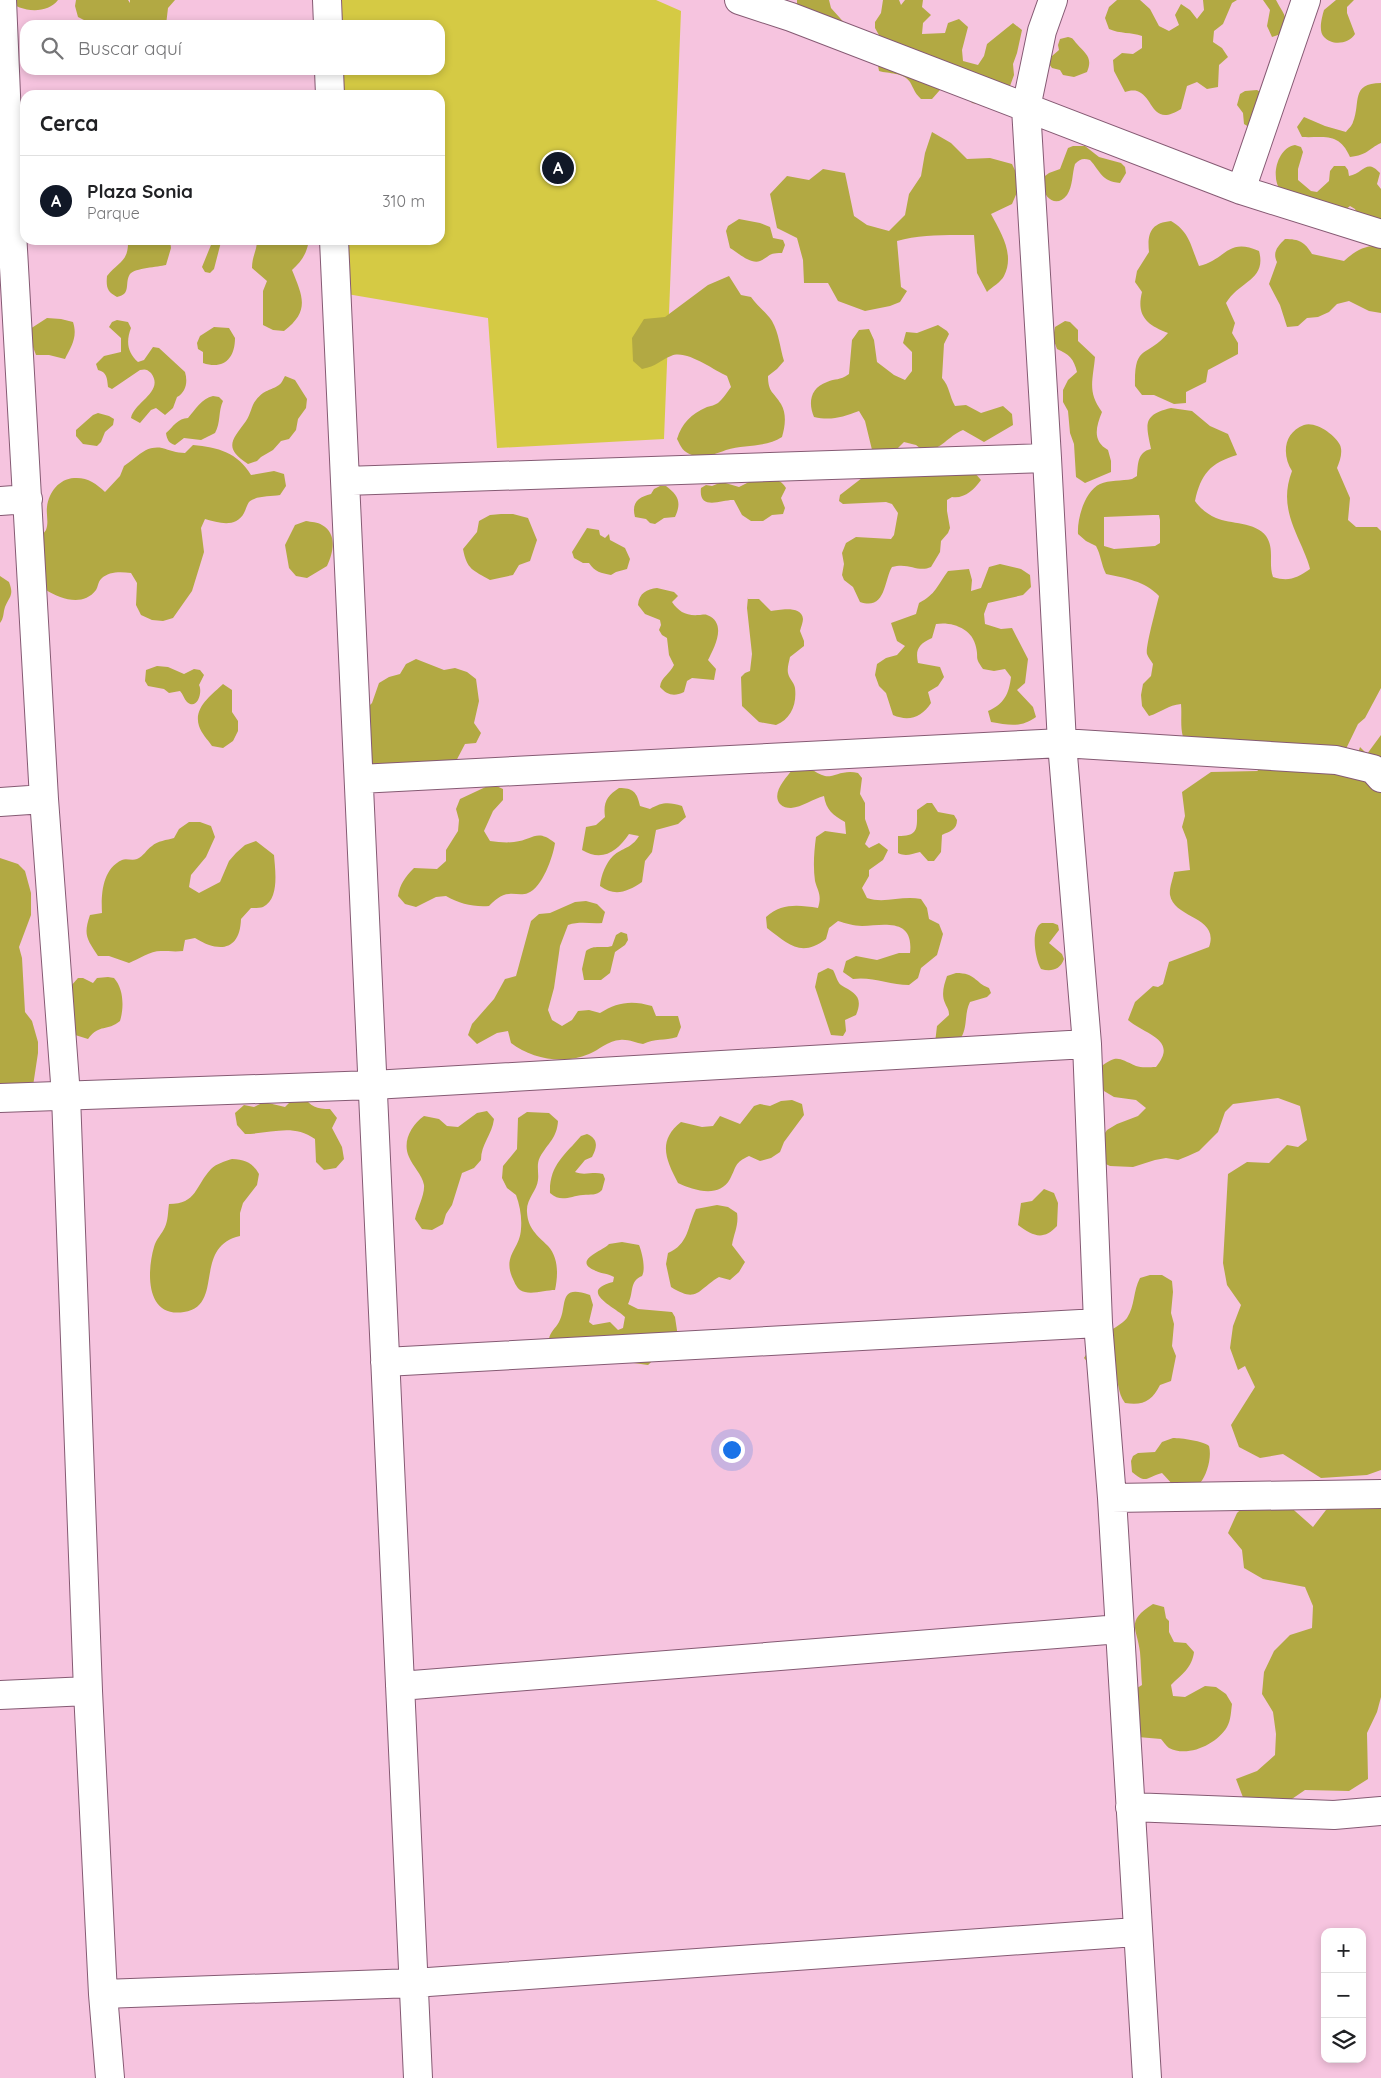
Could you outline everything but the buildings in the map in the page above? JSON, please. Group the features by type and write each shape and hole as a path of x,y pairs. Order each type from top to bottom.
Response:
{"street":[{"path":"2,0 44,799 66,1096 88,1692 103,1994 110,2078"},
{"path":"327,0 328,20"},
{"path":"739,0 794,9 1026,108 1241,190 1381,234"},
{"path":"1053,0 1042,31 1026,108 1062,743 1087,1044 1098,1323 1112,1498 1136,1932 1147,2078"},
{"path":"1241,190 1306,0"},
{"path":"329,75 330,90"},
{"path":"334,245 418,2078"},
{"path":"345,480 1047,458"},
{"path":"0,501 28,499"},
{"path":"359,780 1062,743 1336,760 1373,768 1381,778"},
{"path":"0,802 44,799"},
{"path":"0,1098 373,1084 1087,1044"},
{"path":"385,1362 1098,1323"},
{"path":"1112,1498 1381,1494"},
{"path":"400,1686 1120,1629"},
{"path":"0,1695 88,1692"},
{"path":"1130,1807 1334,1815 1381,1812"},
{"path":"103,1994 414,1983 1136,1932"}],"shaded area":[{"path":"8,0 58,0 47,8 33,10 19,7"},
{"path":"76,0 128,0 130,3 130,0 175,0 168,8 167,20 85,20 78,17 75,6"},
{"path":"340,0 656,0 681,11 664,439 497,448 488,318 347,294 346,245 445,245 445,90 342,90 341,75 445,75 445,20 340,20"},
{"path":"797,0 829,0 831,8 848,27 797,13"},
{"path":"883,0 899,0 901,5 905,0 923,0 922,7 931,15 923,23 922,34 945,33 948,23 959,19 968,27 962,50 963,61 978,65 984,56 987,44 1013,23 1022,30 1013,64 1014,75 1010,86 1003,94 983,105 972,103 966,94 947,82 932,99 921,99 904,76 879,71 877,60 880,37 875,28 875,22 881,13"},
{"path":"1117,0 1140,0 1150,9 1159,26 1169,31 1179,25 1175,15 1181,4 1190,10 1197,19 1204,10 1203,0 1237,0 1232,3 1223,24 1214,31 1213,42 1222,48 1228,57 1219,65 1218,87 1207,89 1197,82 1187,86 1181,109 1164,115 1154,109 1143,94 1137,91 1125,92 1114,71 1113,60 1122,53 1133,54 1142,48 1142,36 1109,29 1105,18 1109,7"},
{"path":"1263,0 1276,0 1286,19 1284,33 1272,37 1267,26 1270,10"},
{"path":"1336,0 1354,0 1347,7 1347,13 1355,34 1349,40 1340,43 1327,40 1321,31 1324,10"},
{"path":"1068,37 1073,39 1089,60 1087,72 1074,77 1063,75 1060,70 1052,68 1049,64 1052,56 1059,50 1060,39"},
{"path":"1381,83 1381,143 1364,153 1350,157 1346,149 1336,140 1324,137 1302,137 1297,127 1304,117 1346,132 1355,115 1358,95 1361,90 1365,86"},
{"path":"1257,90 1262,93 1249,127 1244,124 1243,113 1237,105 1240,94 1245,91"},
{"path":"932,132 951,143 967,159 990,158 1012,164 1021,183 1012,204 991,214 1002,236 1007,252 1007,268 1003,278 987,292 977,273 974,235 945,235 916,237 897,241 901,287 907,291 900,302 890,306 865,311 838,301 828,283 804,283 803,260 797,238 777,228 770,194 787,176 809,180 823,169 845,173 854,216 867,225 889,231 905,215 909,194 921,176 925,153"},
{"path":"1295,145 1301,147 1303,152 1298,169 1298,180 1311,191 1317,192 1329,181 1330,171 1334,166 1345,166 1349,176 1368,167 1380,173 1377,184 1381,189 1381,222 1357,214 1355,209 1350,206 1341,213 1281,191 1276,179 1277,164 1284,152 1289,147"},
{"path":"1085,146 1099,157 1121,163 1125,167 1126,173 1120,183 1105,178 1090,160 1082,159 1075,164 1067,195 1058,201 1049,199 1044,190 1045,176 1060,169 1068,148"},
{"path":"739,219 770,227 773,238 783,240 785,245 782,253 771,254 756,262 748,260 730,248 726,231 728,226"},
{"path":"1171,221 1186,235 1199,266 1208,263 1233,248 1240,247 1248,247 1259,251 1260,261 1256,274 1231,296 1226,303 1235,323 1232,333 1238,343 1238,354 1208,370 1206,382 1186,392 1186,403 1174,404 1154,395 1142,395 1135,386 1135,372 1139,357 1168,333 1154,327 1142,313 1142,292 1135,282 1137,271 1149,252 1149,239 1152,230 1159,224"},
{"path":"1285,239 1301,242 1312,254 1344,261 1361,249 1370,246 1381,246 1381,313 1369,311 1349,301 1337,304 1329,312 1318,317 1307,318 1298,326 1287,327 1280,305 1269,284 1277,262 1275,252"},
{"path":"128,245 171,245 171,248 166,265 133,272 128,277 125,293 117,297 108,289 107,276 125,257"},
{"path":"211,245 220,245 214,269 210,273 205,272 202,267"},
{"path":"256,245 308,245 304,256 292,270 301,296 301,310 298,317 284,331 273,330 263,325 263,291 267,281 252,268"},
{"path":"729,276 741,295 751,297 772,321 776,330 784,361 768,376 768,382 770,389 783,408 785,416 784,429 782,437 769,443 733,448 710,456 697,456 689,454 683,449 677,439 679,433 692,416 707,407 717,404 722,399 731,387 727,376 684,355 671,356 642,369 633,361 632,338 644,319 665,317 708,285"},
{"path":"47,318 73,322 74,337 65,359 49,355 36,355 31,346 30,329"},
{"path":"117,320 128,322 131,328 128,346 138,362 144,360 153,347 159,348 185,372 186,383 184,390 177,397 173,408 165,415 156,408 151,410 140,423 131,418 133,412 152,391 154,380 151,373 145,369 140,370 112,389 108,387 105,374 98,370 96,364 104,356 121,352 121,338 109,327 112,322"},
{"path":"1065,321 1070,322 1078,330 1078,341 1095,357 1092,386 1094,398 1102,412 1097,428 1097,438 1108,450 1111,461 1111,472 1085,483 1076,477 1074,444 1070,433 1068,411 1063,402 1063,390 1068,380 1077,372 1070,357 1057,349 1053,338 1055,327"},
{"path":"938,325 949,334 944,344 942,378 947,385 955,406 966,405 981,413 1003,406 1012,414 1013,425 984,442 963,430 936,448 925,452 916,445 904,442 896,450 873,454 865,421 859,411 837,418 814,417 811,401 814,392 821,385 843,378 849,374 852,340 859,330 869,329 874,340 877,362 894,375 905,380 912,371 912,352 903,343 906,332 917,333"},
{"path":"214,327 229,328 235,338 233,352 227,361 222,364 210,365 203,363 203,352 198,349 197,343 200,336"},
{"path":"285,376 295,380 307,399 306,408 298,419 296,430 289,439 281,441 273,450 257,461 248,464 235,453 232,444 234,439 248,418 259,396 280,384"},
{"path":"213,396 219,397 223,401 215,433 201,440 184,438 175,445 170,442 166,433 178,421 188,418 202,402"},
{"path":"1171,408 1192,411 1210,426 1228,434 1237,455 1220,462 1208,471 1200,484 1195,501 1204,511 1216,518 1262,531 1269,541 1273,577 1293,578 1310,569 1294,528 1287,501 1287,491 1292,471 1287,458 1286,445 1292,433 1304,425 1314,425 1325,430 1340,445 1341,454 1337,468 1350,498 1348,520 1356,527 1377,527 1381,531 1381,688 1365,718 1358,724 1344,753 1356,760 1360,747 1367,754 1381,735 1381,1470 1367,1475 1321,1478 1283,1454 1260,1458 1239,1447 1231,1425 1255,1387 1245,1366 1238,1370 1230,1348 1233,1326 1241,1305 1227,1285 1223,1263 1228,1174 1247,1162 1269,1163 1287,1145 1298,1147 1307,1140 1300,1106 1278,1098 1233,1104 1225,1112 1218,1132 1199,1151 1178,1160 1166,1158 1133,1167 1110,1166 1099,1161 1101,1139 1107,1130 1138,1116 1146,1108 1136,1100 1114,1097 1104,1091 1099,1080 1099,1068 1114,1059 1121,1059 1138,1067 1156,1067 1162,1058 1164,1050 1162,1044 1157,1039 1128,1020 1135,1002 1153,986 1158,987 1163,984 1169,962 1209,947 1211,937 1208,929 1203,923 1179,909 1173,903 1170,895 1174,872 1190,870 1187,840 1182,827 1185,816 1182,792 1211,772 1258,771 1251,758 1183,737 1181,704 1149,716 1142,706 1141,695 1143,684 1151,676 1153,664 1147,655 1147,650 1159,596 1141,584 1106,574 1096,546 1078,534 1083,506 1095,488 1100,484 1132,479 1137,476 1138,463 1141,456 1151,449 1147,427 1148,422 1151,417","holes":["1159,515 1160,543 1155,546 1114,549 1104,546 1104,517"]},
{"path":"98,413 114,419 113,425 105,432 97,446 83,444 76,436 76,430"},
{"path":"193,445 211,447 227,452 240,461 251,475 274,471 284,474 286,486 280,495 260,497 249,502 241,518 232,523 221,523 205,519 201,528 204,552 192,591 173,618 163,621 152,620 141,615 136,605 137,583 131,573 119,572 104,576 91,595 78,600 58,596 46,590 39,539 46,530 48,501 52,491 59,484 69,479 83,478 91,481 105,492 120,476 124,466 146,450 162,448 185,453"},
{"path":"871,471 974,472 981,480 968,493 961,497 952,497 947,500 950,528 941,541 940,552 931,567 922,569 903,566 892,567 883,593 875,602 869,604 860,602 853,587 844,580 842,575 844,564 842,553 846,543 856,537 891,539 894,535 898,513 892,504 886,502 843,504 839,501 840,495"},
{"path":"752,478 771,478 783,484 786,488 781,498 785,508 783,514 772,515 763,521 751,521 742,515 734,500 712,503 703,500 701,495 701,488 706,485 712,486 722,482 739,487 749,482"},
{"path":"666,486 678,499 675,517 664,518 655,524 650,523 646,519 635,517 634,508 637,501 651,494 654,489"},
{"path":"513,514 528,518 537,540 530,561 519,565 513,575 490,580 472,569 463,549 477,532 479,521 490,515"},
{"path":"306,521 319,523 327,529 333,544 327,566 307,578 296,576 289,568 285,545 295,525"},
{"path":"587,528 599,530 600,535 605,538 609,534 610,540 625,548 630,559 627,569 611,575 601,573 589,563 583,563 574,558 572,552"},
{"path":"1000,564 1021,569 1030,575 1031,587 1023,595 988,603 984,614 985,624 1001,629 1012,628 1028,659 1025,683 1017,690 1033,707 1036,717 1020,724 1009,725 991,722 988,711 1005,698 1011,677 1005,669 994,671 983,669 978,660 976,647 971,635 955,625 942,623 936,624 932,638 921,645 917,654 918,663 940,667 944,677 938,686 928,692 931,703 924,712 915,717 904,718 893,715 886,693 879,686 875,675 877,664 886,658 897,655 905,646 897,641 891,623 916,614 919,603 933,593 948,571 969,569 972,580 971,591 981,588 989,567"},
{"path":"0,576 9,582 11,593 0,623"},
{"path":"657,588 674,592 678,596 672,602 677,608 683,613 690,615 706,615 717,624 718,630 716,643 708,660 716,669 714,680 692,678 687,681 684,692 674,695 665,692 660,687 662,681 674,665 669,655 667,638 659,630 660,620 645,614 638,605 640,597 644,592"},
{"path":"748,597 748,599 759,599 771,611 795,610 802,615 803,619 800,631 804,646 790,657 788,667 789,675 795,688 794,705 786,719 776,725 759,722 742,706 741,677 750,671 752,654 747,608"},
{"path":"416,659 444,670 455,668 467,672 476,679 479,701 474,723 481,733 476,743 465,744 454,765 423,771 367,764 364,711 372,703 379,683 389,677 400,674 406,664"},
{"path":"157,666 168,667 184,674 194,669 200,670 204,675 199,685 200,696 198,700 191,704 187,702 180,691 169,693 164,689 148,686 145,681 146,670"},
{"path":"223,684 232,690 232,712 238,721 238,731 233,741 223,748 212,746 201,731 198,719 201,707"},
{"path":"810,769 825,776 853,772 858,773 862,778 860,794 865,803 865,819 870,833 865,844 869,848 879,843 888,850 883,860 869,870 869,876 862,888 867,898 874,900 921,899 927,908 929,919 939,924 943,934 937,955 921,968 918,978 909,985 860,978 853,979 843,972 846,961 856,956 877,960 899,953 910,953 910,942 907,934 903,929 896,926 859,926 838,921 829,928 826,939 809,948 795,947 788,944 767,928 766,917 778,909 790,906 818,908 820,897 814,870 816,837 825,831 846,834 845,822 831,812 826,805 824,796 791,808 780,804 777,795 778,791 792,770"},
{"path":"492,784 503,789 503,800 493,811 484,831 490,841 514,842 535,836 543,836 555,843 549,864 538,885 525,894 503,895 489,906 467,904 446,896 436,897 416,907 405,904 398,896 402,884 411,871 414,868 437,869 446,861 446,850 458,831 459,820 456,809 460,799"},
{"path":"619,788 634,792 640,806 650,809 666,803 682,806 686,817 678,824 656,830 652,852 645,861 642,882 626,891 616,892 600,886 604,870 613,856 630,846 639,836 629,834 614,850 602,855 582,850 586,827 596,825 605,817 607,800"},
{"path":"927,803 932,803 938,812 954,815 957,820 954,828 942,835 941,852 934,861 928,861 920,852 906,855 898,853 898,836 913,833 917,826 917,810"},
{"path":"189,822 200,822 211,826 215,837 206,857 191,875 189,887 199,893 220,882 229,861 236,853 245,845 256,841 274,855 274,891 268,903 263,907 251,908 241,919 237,938 227,946 212,946 195,938 185,940 183,951 157,951 129,963 109,956 98,956 87,937 87,927 90,915 102,913 104,883 110,870 122,860 137,859 154,844 174,838 179,829"},
{"path":"0,858 18,864 25,871 31,893 31,915 19,947 22,958 25,1012 32,1021 38,1042 38,1053 33,1086 0,1099"},
{"path":"586,901 597,904 605,912 602,923 568,925 560,946 554,988 548,1010 552,1020 562,1026 572,1020 578,1011 589,1010 600,1013 619,1004 638,1003 652,1006 656,1016 678,1016 681,1027 677,1037 643,1044 616,1040 589,1054 558,1060 548,1059 519,1049 511,1043 508,1031 497,1033 477,1044 468,1035 472,1024 494,999 505,979 516,976 531,921 539,914 550,913 575,902"},
{"path":"1042,923 1058,925 1059,930 1049,943 1062,954 1064,959 1058,968 1052,970 1041,969 1037,958 1035,937 1038,926"},
{"path":"621,932 627,934 628,940 625,945 615,952 610,973 601,980 584,980 582,969 586,951 595,947 612,946 616,935"},
{"path":"828,968 833,970 840,984 854,993 859,1003 856,1015 845,1020 846,1031 843,1036 831,1035 815,987 818,973"},
{"path":"956,973 971,976 989,988 991,993 987,997 970,1002 965,1029 961,1038 935,1043 937,1026 949,1015 943,996 947,976"},
{"path":"78,978 83,978 93,983 97,978 114,978 120,988 122,1010 120,1021 96,1031 88,1039 72,1034 70,987"},
{"path":"303,1095 314,1106 330,1109 337,1118 332,1128 342,1147 344,1159 336,1168 324,1170 316,1162 315,1139 306,1134 298,1131 281,1130 245,1134 237,1125 235,1113 244,1105 254,1107 264,1102 285,1107 293,1099"},
{"path":"792,1100 802,1104 804,1115 784,1142 780,1152 771,1158 760,1161 749,1156 744,1158 736,1165 725,1185 713,1191 698,1190 678,1183 667,1159 666,1144 673,1129 681,1122 702,1127 713,1126 720,1116 740,1124 754,1106 760,1104 770,1106 781,1101"},
{"path":"487,1111 494,1119 481,1154 481,1160 474,1168 462,1173 452,1205 446,1214 443,1224 432,1230 422,1229 415,1219 424,1185 407,1151 409,1134 415,1124 424,1116 439,1119 447,1126 458,1127 477,1113"},
{"path":"527,1112 549,1113 558,1121 554,1136 539,1160 537,1184 527,1207 531,1227 552,1251 554,1256 557,1267 556,1285 555,1290 532,1293 519,1289 512,1277 509,1263 520,1236 521,1216 516,1195 507,1188 502,1178 503,1166 517,1149 518,1118"},
{"path":"587,1134 594,1138 595,1150 592,1157 585,1160 575,1172 603,1174 605,1179 602,1190 595,1194 558,1198 550,1193 550,1183 555,1168 581,1136"},
{"path":"232,1159 248,1162 259,1174 257,1185 243,1203 240,1213 240,1236 225,1242 217,1252 212,1263 203,1299 196,1307 184,1312 171,1312 162,1308 156,1300 150,1280 154,1247 166,1225 169,1204 185,1201 194,1193 211,1169 218,1164"},
{"path":"1044,1189 1054,1193 1058,1203 1057,1226 1047,1234 1038,1235 1028,1232 1018,1225 1021,1203 1032,1201"},
{"path":"717,1205 728,1207 737,1213 737,1225 732,1245 745,1262 739,1272 730,1280 719,1277 697,1293 687,1294 680,1292 671,1287 666,1264 668,1253 684,1240 696,1209"},
{"path":"622,1242 639,1245 644,1265 642,1276 633,1284 628,1304 638,1309 672,1312 675,1317 678,1337 648,1365 619,1361 549,1339 550,1334 562,1316 566,1298 572,1292 590,1295 593,1305 589,1322 593,1325 610,1322 618,1330 623,1328 625,1317 607,1304 598,1294 598,1290 613,1282 614,1277 594,1270 586,1263 588,1259 609,1244"},
{"path":"1150,1275 1162,1275 1172,1281 1171,1313 1174,1324 1172,1346 1176,1356 1171,1381 1160,1385 1150,1399 1142,1403 1125,1403 1114,1372 1092,1367 1084,1358 1101,1338 1127,1318 1140,1278"},
{"path":"1173,1438 1198,1441 1209,1446 1208,1466 1200,1483 1174,1486 1162,1473 1144,1479 1132,1472 1131,1461 1133,1456 1138,1453 1155,1452 1162,1442"},
{"path":"1278,1496 1313,1527 1326,1510 1346,1496 1381,1503 1381,1697 1377,1712 1367,1733 1368,1779 1349,1791 1305,1790 1286,1803 1244,1800 1236,1779 1257,1771 1275,1755 1276,1734 1273,1712 1262,1694 1264,1672 1274,1651 1290,1635 1312,1628 1313,1606 1305,1587 1263,1579 1244,1568 1242,1550 1228,1533 1237,1513 1254,1497"},
{"path":"1153,1604 1164,1607 1166,1618 1169,1621 1169,1632 1174,1642 1186,1643 1194,1652 1189,1667 1171,1685 1173,1696 1185,1697 1205,1686 1216,1687 1226,1694 1232,1704 1227,1727 1216,1739 1201,1748 1177,1751 1169,1748 1161,1739 1138,1737 1132,1691 1142,1685 1140,1652 1135,1625 1144,1610"}],"place":[{"name":"Plaza Sonia","path":"558,168"}]}
